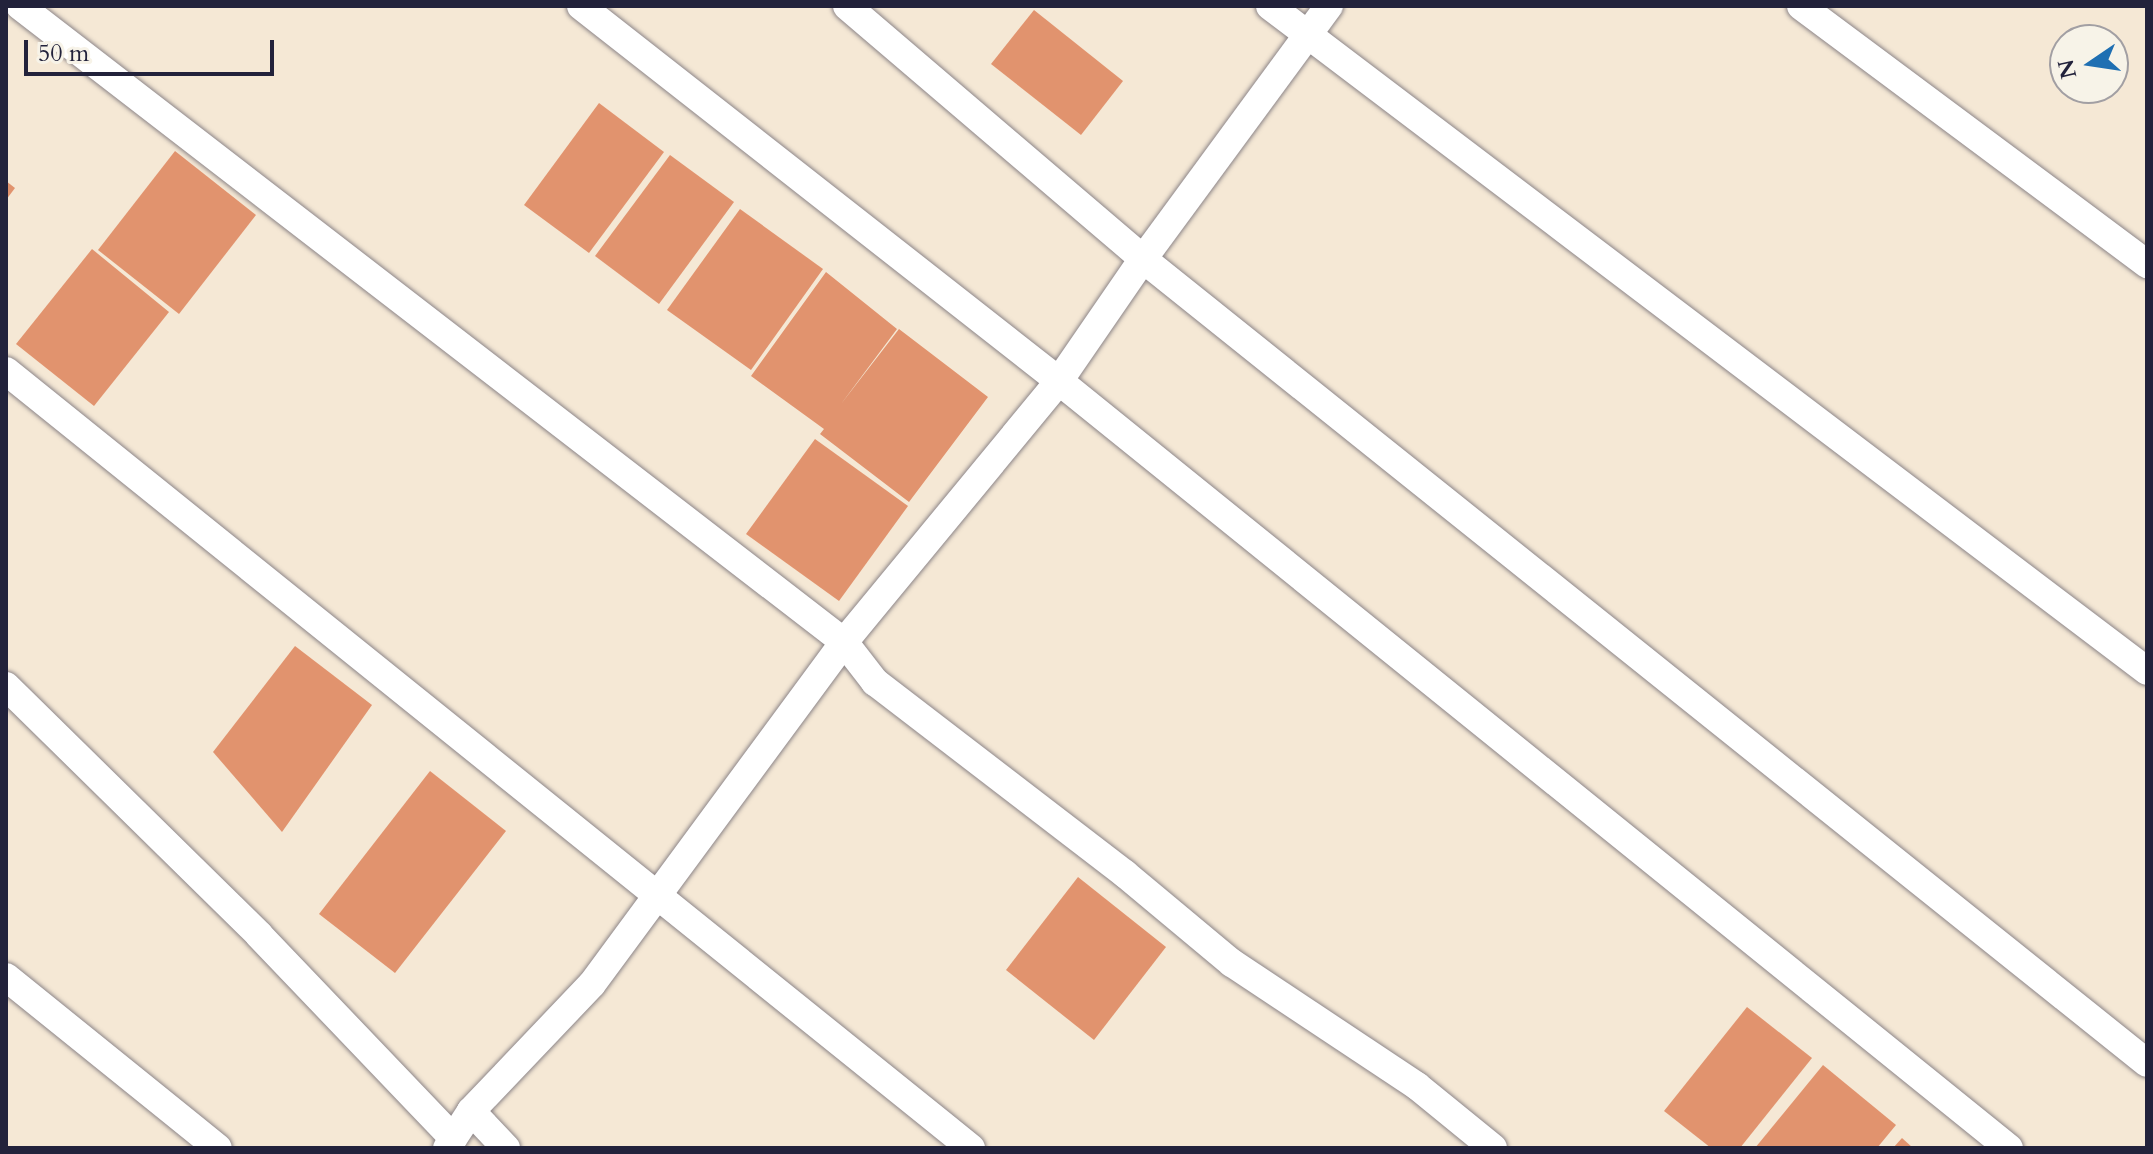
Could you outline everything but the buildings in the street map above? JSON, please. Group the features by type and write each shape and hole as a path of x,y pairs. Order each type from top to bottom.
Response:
{"street":[{"path":"20,6 844,642 887,692 1125,874 1232,963 1417,1086 1493,1148"},
{"path":"581,6 1059,381 2009,1148"},
{"path":"847,6 1143,259 2147,1063"},
{"path":"1270,6 2147,671"},
{"path":"6,686 259,935 450,1143 471,1111 592,984 844,642 1059,381 1143,259 1329,6"},
{"path":"1801,6 2147,264"},
{"path":"6,371 971,1148"},
{"path":"6,977 218,1148"},
{"path":"471,1111 506,1148"}]}
